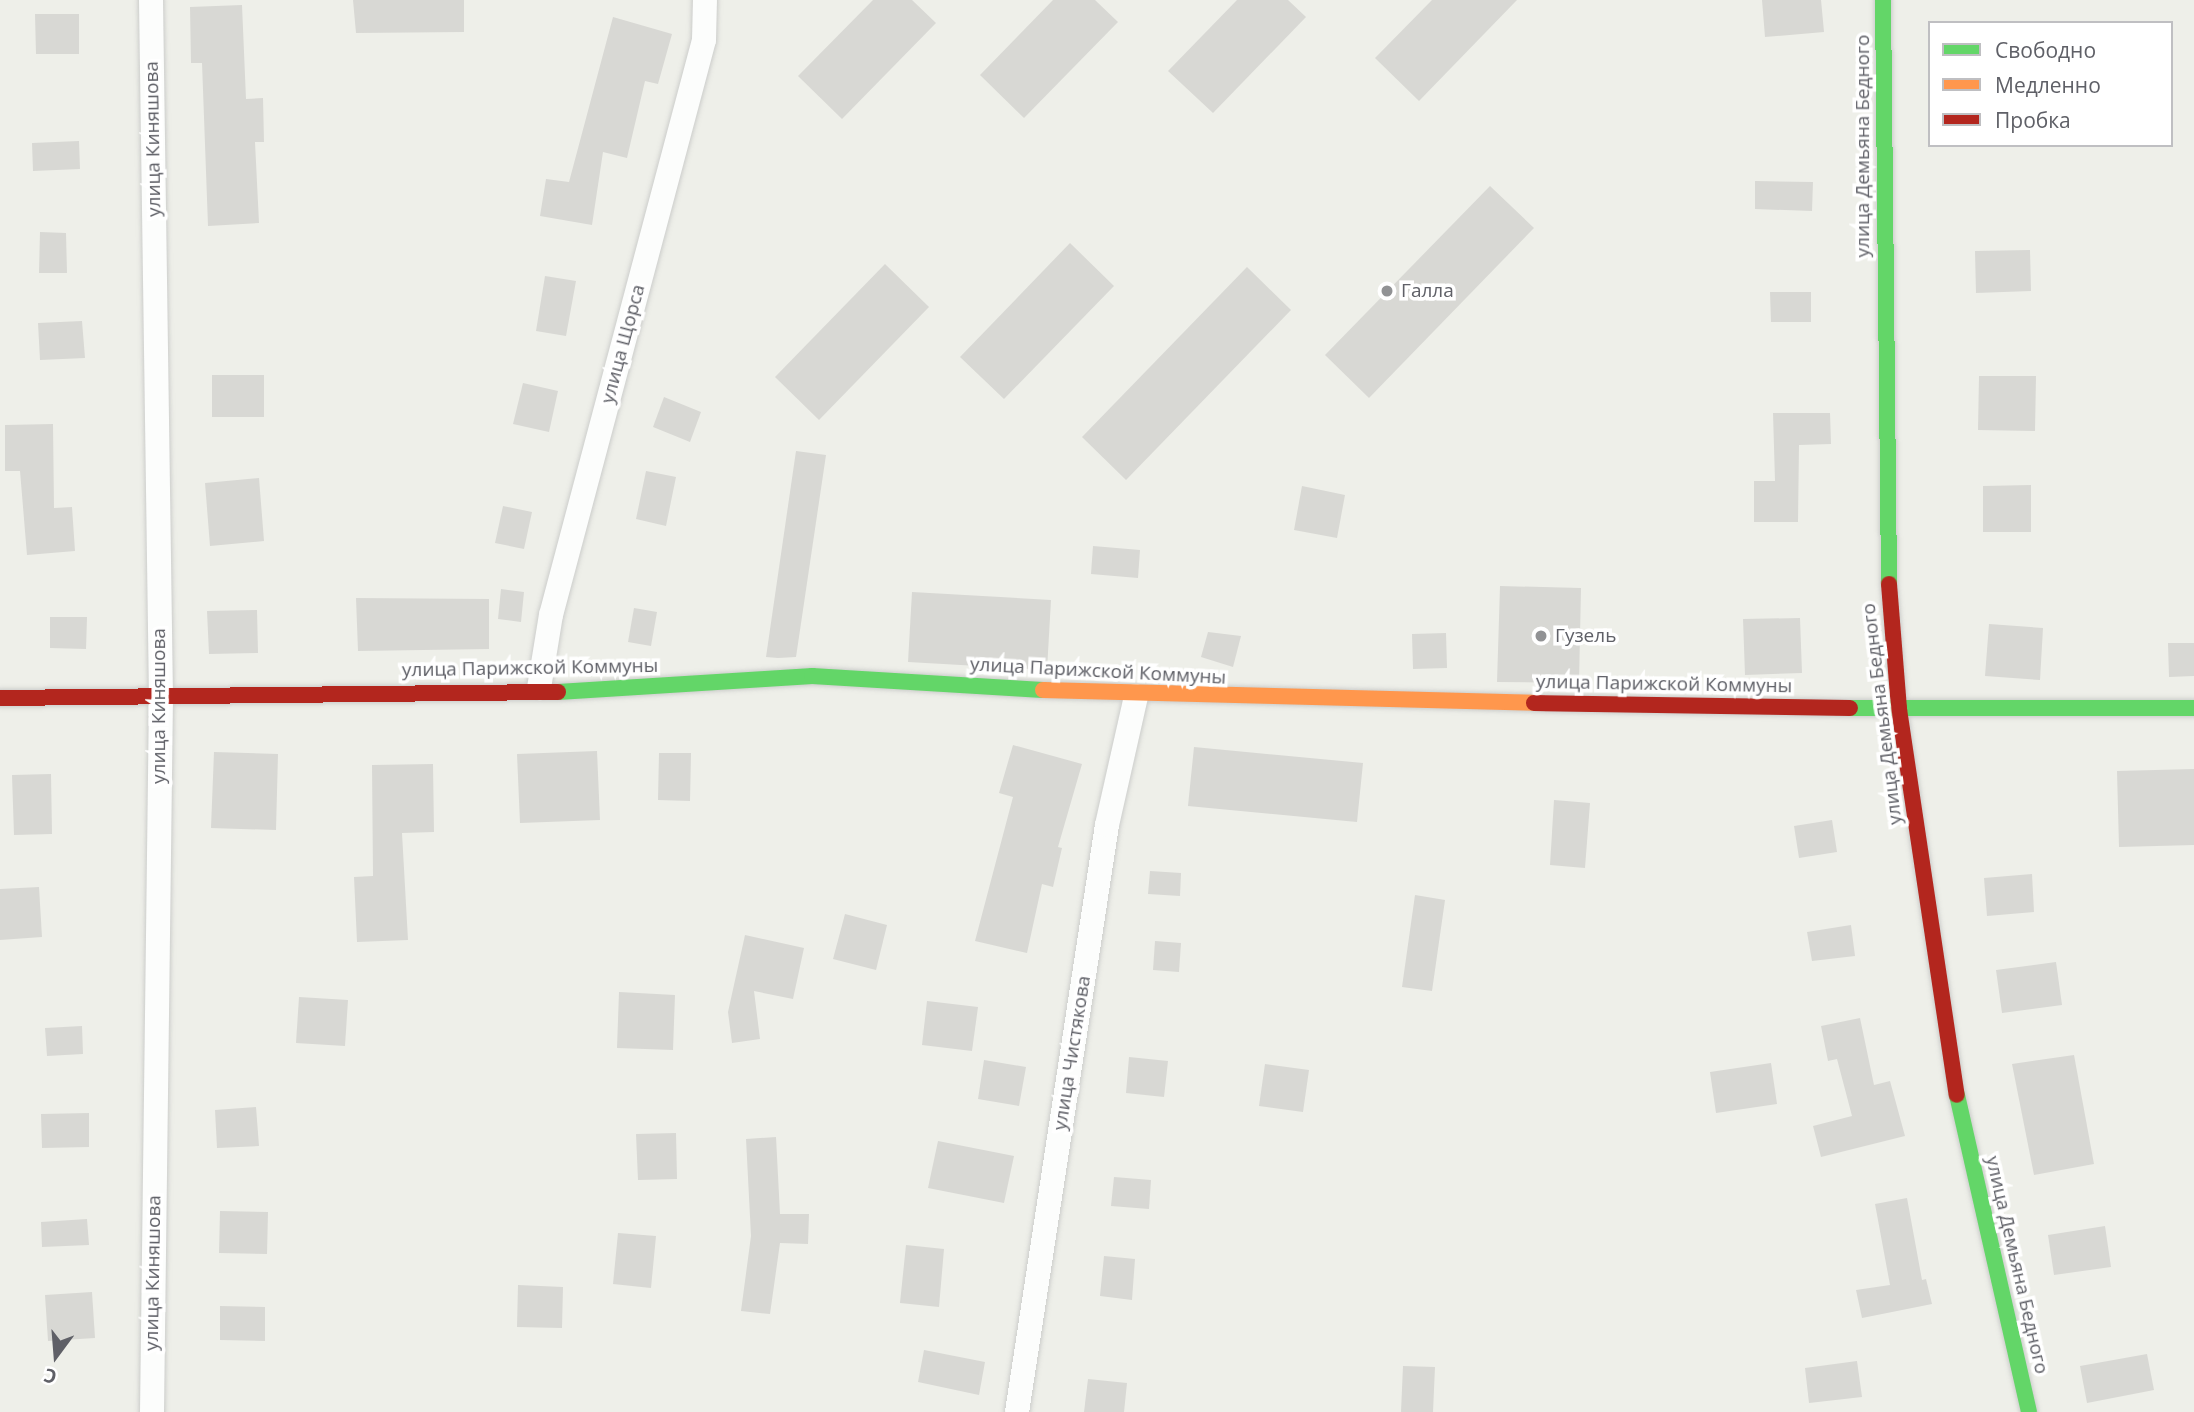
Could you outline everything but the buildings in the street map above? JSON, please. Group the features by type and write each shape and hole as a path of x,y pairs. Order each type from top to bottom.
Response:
{"street":[{"name":"улица Киняшова","path":"151,0 160,696 152,1412"},
{"name":"улица Щорса","path":"539,688 551,615 704,40 705,0"},
{"name":"улица Демьяна Бедного","path":"1883,0 1885,536 1899,709 1956,1089 2029,1412"},
{"name":"улица Парижской Коммуны","path":"0,698 539,688 615,691 812,676 1136,696 1899,709 2194,708"},
{"name":"улица Чистякова","path":"1017,1412 1107,825 1136,696"}],"traffic: fast":[{"path":"1883,0 1889,584"},
{"path":"558,692 812,676 1043,690"},
{"path":"1850,708 2194,708"},
{"path":"1957,1095 2029,1412"}],"traffic: slow":[{"path":"1043,690 1534,703"}],"traffic: jam":[{"path":"1889,584 1899,709 1957,1095"},
{"path":"0,698 558,692"},
{"path":"1534,703 1850,708"}],"place":[{"name":"Галла","path":"1387,291"},
{"name":"Гузель","path":"1541,636"}]}
